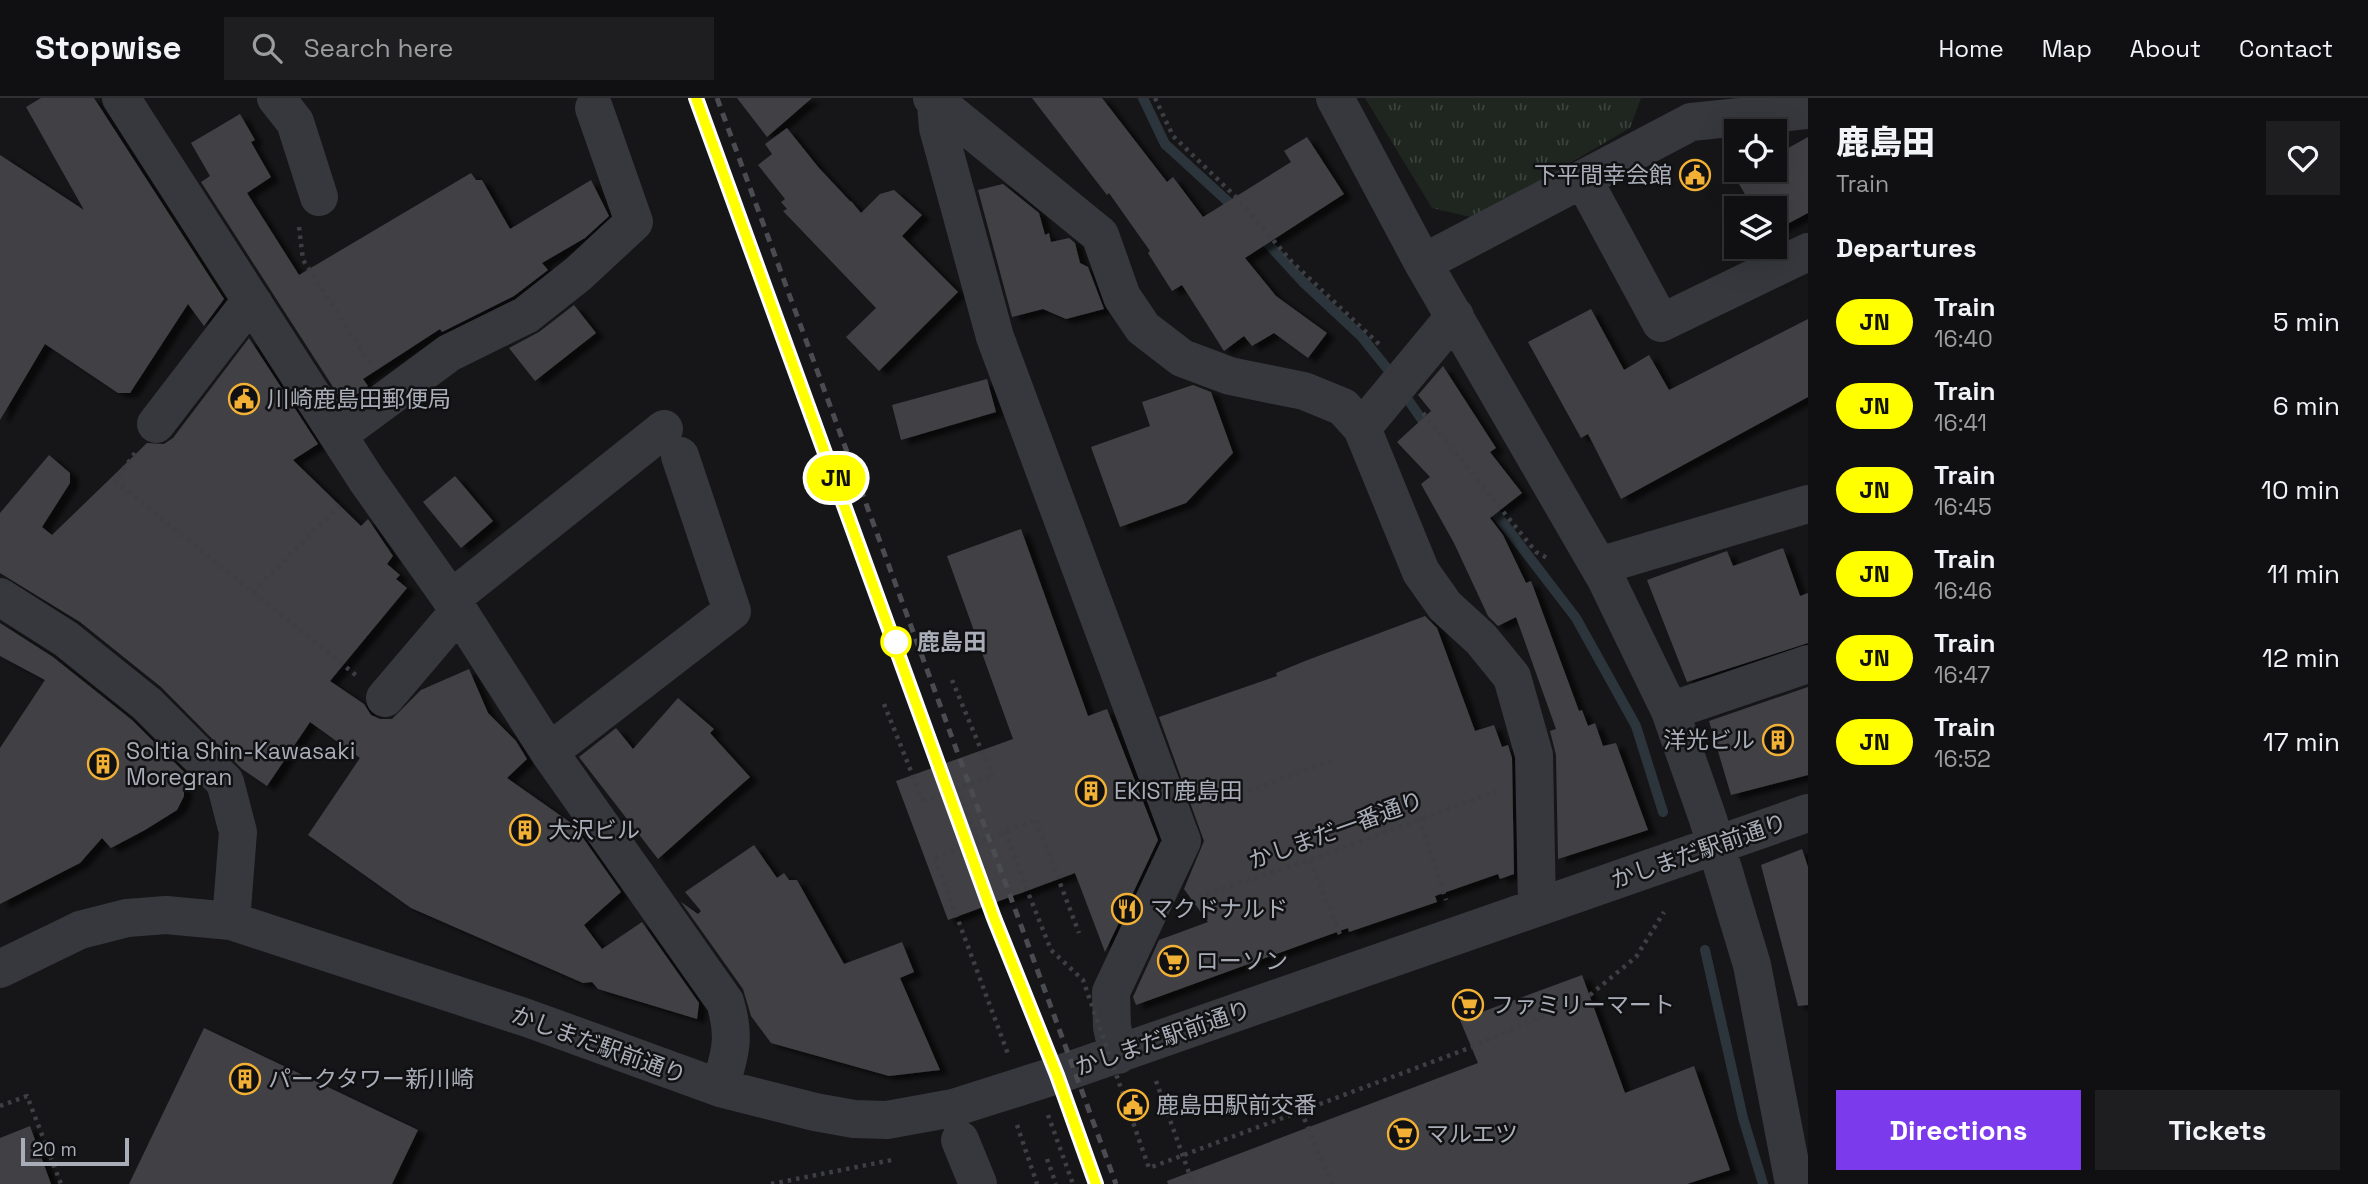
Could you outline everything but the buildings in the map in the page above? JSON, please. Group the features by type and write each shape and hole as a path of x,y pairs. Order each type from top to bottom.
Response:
{"street":[{"path":"121,98 366,479 455,605 549,752 724,1002 733,1027 720,1088"},
{"path":"276,98 295,121 309,208"},
{"path":"1335,98 1423,263 1599,566 1670,711 1716,845 1752,965 1794,1184"},
{"path":"934,101 1101,234 1122,296 1143,328 1182,358 1230,376 1304,391 1343,407 1362,428 1421,572 1445,606 1481,639 1512,677 1534,755 1537,907"},
{"path":"934,101 938,128 995,337 1182,841 1111,992 1112,1027 1118,1055"},
{"path":"338,435 449,353 526,314 578,274 634,222 594,108"},
{"path":"1423,263 1583,179 1689,110 1808,110"},
{"path":"1583,179 1661,323 1808,252"},
{"path":"156,424 242,312 254,304"},
{"path":"1362,428 1455,316"},
{"path":"384,698 455,605 672,443 732,611 549,752"},
{"path":"1599,566 1808,504"},
{"path":"0,597 66,639 137,696 225,782 238,832 231,921"},
{"path":"1670,711 1808,664"},
{"name":"かしまだ駅前通り","path":"0,969 80,930 127,918 166,915 231,921 527,1018 720,1088 814,1112 854,1119 887,1120 953,1108 1118,1055 1808,813"},
{"path":"960,1140 978,1184"}],"path":[{"path":"1155,98 1173,136 1238,199 1291,261 1383,348 1424,414 1461,461 1536,552 1554,562"},
{"path":"309,208 303,260 392,396"},
{"path":"156,424 115,481 384,698"},
{"path":"253,592 366,479"},
{"path":"884,704 923,801 992,776 952,680"},
{"path":"1174,817 1331,761"},
{"name":"かしまだ一番通り","path":"1147,912 1310,860 1535,777"},
{"path":"958,788 978,841"},
{"path":"1419,818 1448,906"},
{"path":"1011,1063 935,858 1036,820 1079,933"},
{"path":"1005,831 1051,950 1083,980 1149,1168 1472,1047 1590,995 1636,957 1664,912"},
{"path":"1310,860 1343,943"},
{"path":"1156,1080 1193,1184"},
{"path":"0,1106 27,1096 61,1184"},
{"path":"1044,1104 1073,1184"},
{"path":"1301,1111 1332,1184"},
{"path":"1014,1118 1037,1184"},
{"path":"771,1184 900,1159"},
{"path":"1047,1159 1056,1184"}],"green space":[{"path":"1365,98 1641,98 1630,128 1475,218 1432,208"}],"waterway":[{"path":"1143,98 1165,144 1236,209"},
{"path":"1259,234 1304,283 1361,336 1394,377"},
{"path":"1402,391 1429,430"},
{"path":"1487,502 1576,618 1636,726 1663,812"},
{"path":"1705,950 1743,1118 1763,1184"}],"railway":[{"path":"696,98 994,918 1057,1075 1096,1184"},
{"path":"717,98 1116,1184"}],"train":[{"name":"JN","path":"696,98 896,642 994,918 1057,1075 1096,1184"}],"place":[{"name":"下平間幸会館","path":"1695,175"},
{"name":"川崎鹿島田郵便局","path":"244,399"},
{"name":"鹿島田","path":"896,642"},
{"name":"洋光ビル","path":"1778,740"},
{"name":"Soltia Shin-Kawasaki Moregran","path":"103,764"},
{"name":"EKIST鹿島田","path":"1091,791"},
{"name":"大沢ビル","path":"525,830"},
{"name":"マクドナルド","path":"1127,909"},
{"name":"ローソン","path":"1173,961"},
{"name":"ファミリーマート","path":"1468,1005"},
{"name":"パークタワー新川崎","path":"245,1079"},
{"name":"鹿島田駅前交番","path":"1133,1105"},
{"name":"マルエツ","path":"1403,1134"}]}
